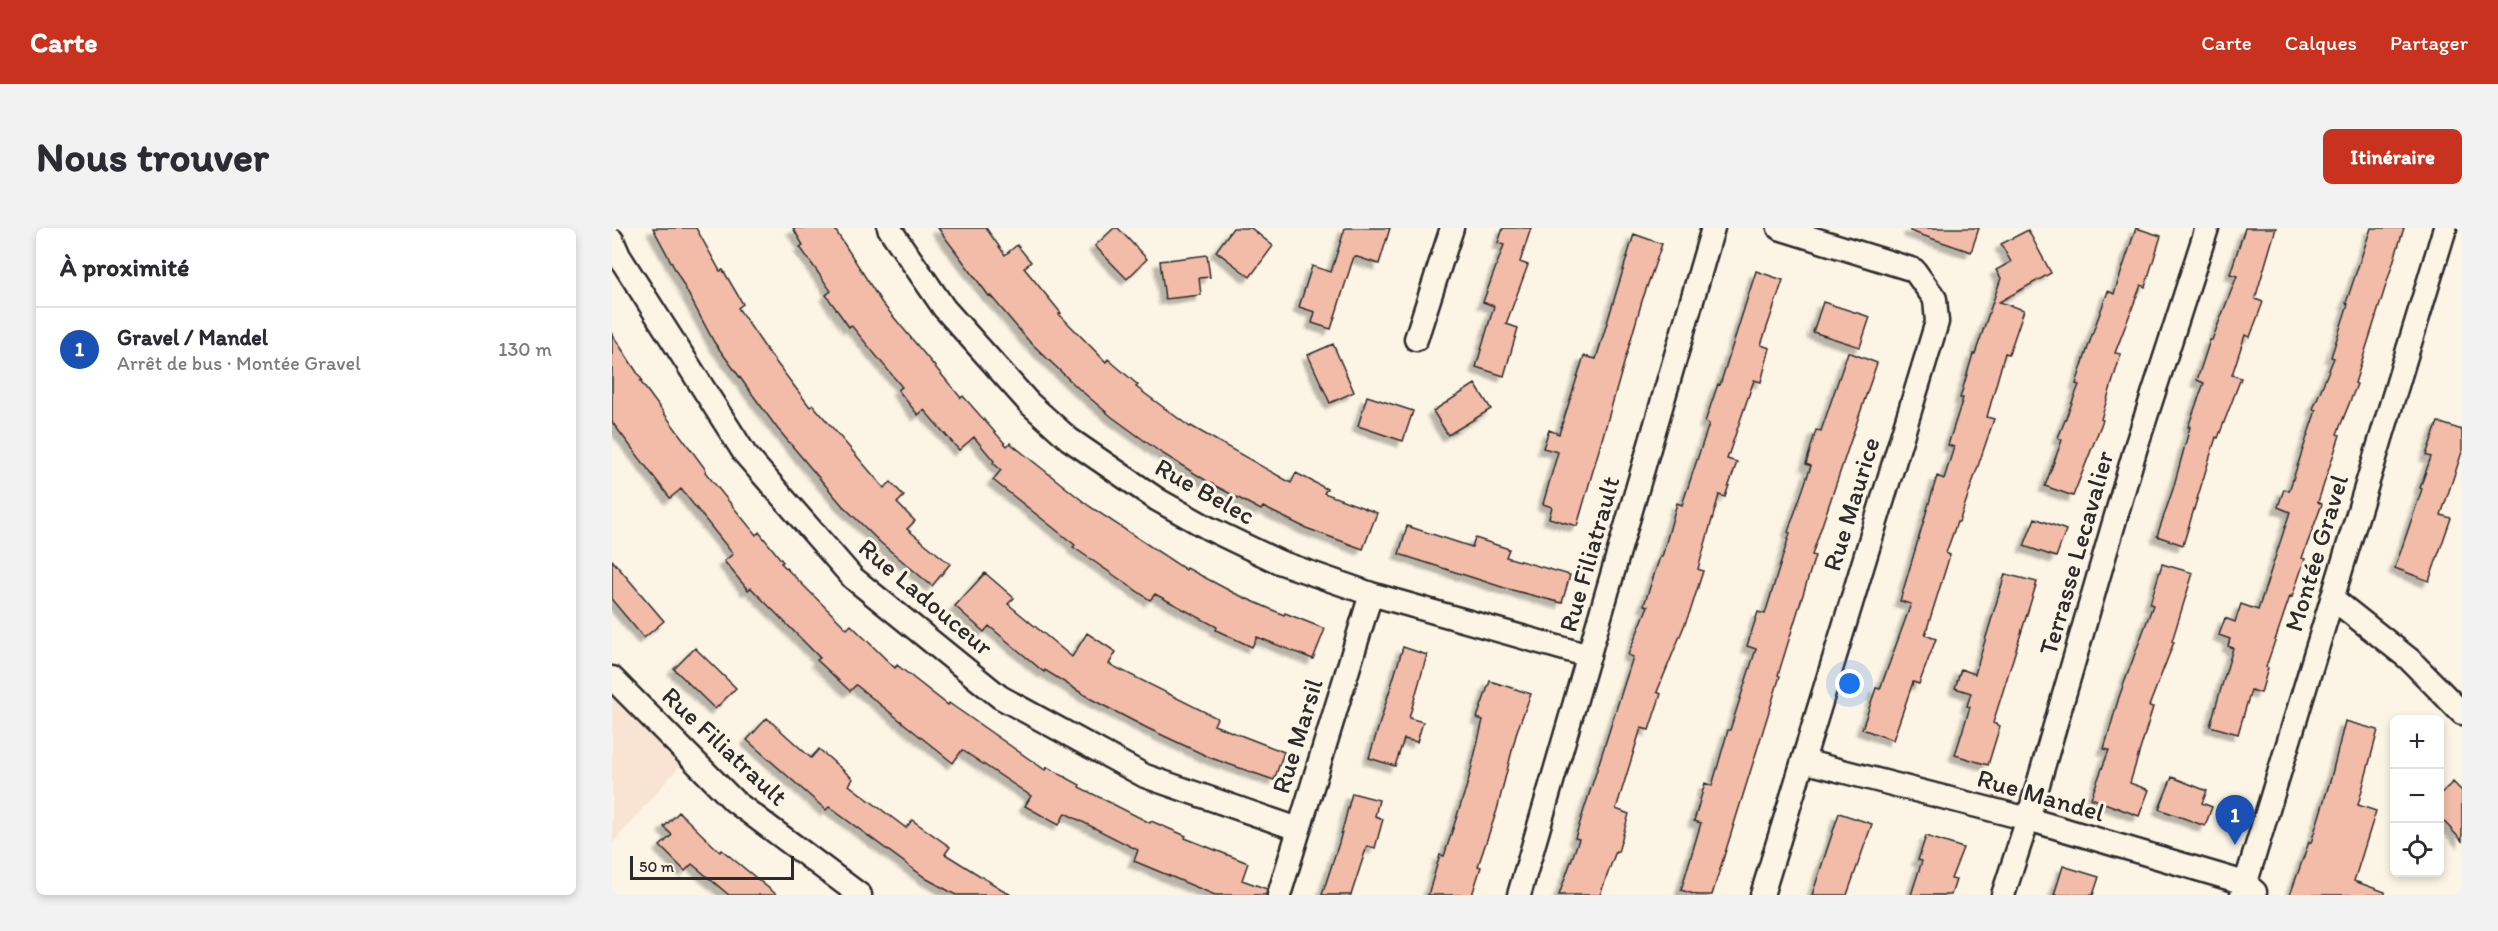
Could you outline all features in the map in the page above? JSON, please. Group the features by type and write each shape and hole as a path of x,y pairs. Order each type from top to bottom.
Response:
{"street":[{"name":"Rue Belec","path":"889,228 944,308 980,351 1029,403 1069,439 1158,500 1208,528 1279,562 1371,594 1589,656"},
{"path":"1416,339 1452,228"},
{"name":"Rue Filiatrault","path":"1519,895 1713,228"},
{"name":"Rue Maurice","path":"1762,895 1937,322 1935,299 1914,270 1838,237 1779,228"},
{"name":"Terrasse Lecavalier","path":"2003,895 2028,819 2136,447 2206,228"},
{"name":"Montée Gravel","path":"2248,891 2332,598 2445,228"},
{"name":"Rue Ladouceur","path":"612,240 619,256 745,454 853,578 1000,697 1145,776 1298,829"},
{"name":"Rue Marsil","path":"1279,895 1371,594"},
{"path":"2332,598 2409,659 2462,713"},
{"name":"Rue Filiatrault","path":"612,678 734,801 860,895"},
{"name":"Rue Mandel","path":"1803,761 2028,819 2248,891"}],"shaded area":[{"path":"612,694 680,766 612,844"}],"building":[{"path":"653,228 696,228 720,271 723,270 743,304 738,308 766,349 810,407 813,405 884,488 891,482 904,496 897,503 915,521 907,529 950,564 932,586 881,543 842,505 777,428 714,342"},
{"path":"793,228 834,228 882,303 961,398 963,396 1007,446 1010,443 1089,506 1186,570 1187,568 1234,593 1284,615 1285,613 1325,629 1313,659 1257,637 1252,647 1216,630 1217,627 1155,594 1150,600 1073,547 1075,545 993,480 1001,470 974,437 959,450 924,410 918,415 898,390 902,387 851,325 849,327 826,295 831,291 800,247 803,245"},
{"path":"938,228 986,228 1005,255 1017,245 1031,262 1024,268 1061,313 1059,314 1106,362 1108,359 1138,385 1136,387 1190,427 1291,483 1296,473 1327,489 1324,493 1377,513 1363,549 1306,528 1263,507 1261,510 1210,483 1160,452 1112,417 1028,340 989,296"},
{"path":"1114,228 1118,228 1147,259 1127,279 1095,246"},
{"path":"1233,228 1251,228 1273,246 1250,277 1216,251"},
{"path":"1345,228 1390,228 1379,264 1354,256 1331,329 1312,323 1315,312 1299,307 1312,266 1331,272"},
{"path":"1503,228 1531,228 1520,262 1528,265 1506,324 1518,328 1504,376 1476,367 1494,306 1483,302 1504,245 1498,243"},
{"path":"1910,228 1979,228 1971,252 1910,231"},
{"path":"2136,228 2161,236 2145,287 2141,285 2115,353 2121,354 2101,419 2103,420 2073,496 2045,486 2062,440 2058,438 2079,385 2076,384 2093,332 2108,291 2114,294"},
{"path":"2245,228 2276,228 2255,299 2263,302 2250,337 2245,335 2232,375 2241,378 2218,438 2216,437 2183,545 2157,536 2173,489 2190,427 2188,427 2204,383 2197,380 2210,340 2212,340 2237,276 2230,274"},
{"path":"2371,228 2404,228 2355,383 2357,384 2337,434 2340,435 2318,502 2322,504 2302,558 2305,559 2266,667 2268,668 2261,693 2251,690 2238,734 2210,726 2233,648 2228,646 2230,639 2219,635 2225,618 2235,622 2241,604 2258,610 2290,512 2278,507 2284,489 2289,491 2316,410 2313,409 2334,358 2331,357 2348,304 2346,303"},
{"path":"2028,230 2051,273 1999,302 2024,310 2009,354 2005,353 1987,417 1994,419 1946,553 1950,555 1925,635 1936,639 1919,684 1913,682 1893,740 1862,729 1876,688 1880,689 1911,604 1900,601 1937,476 1944,479 1954,447 1948,445 1963,398 1960,398 1973,354 1975,354 2001,278 1996,270 2011,262 2001,244"},
{"path":"1634,234 1662,244 1642,301 1577,526 1549,518 1552,507 1543,504 1558,452 1543,448 1549,430 1559,434 1584,356 1596,359"},
{"path":"1207,255 1210,277 1199,278 1201,295 1165,299 1160,261"},
{"path":"1756,271 1783,280 1761,345 1770,348 1761,382 1754,380 1727,459 1737,462 1725,497 1719,495 1698,569 1703,571 1691,609 1657,692 1661,694 1649,730 1641,728 1616,809 1629,814 1618,852 1616,851 1600,895 1559,895 1579,839 1575,838 1633,657 1628,655 1648,606 1644,605 1660,557 1662,557 1677,503 1682,505 1709,424 1705,422 1718,384 1720,385"},
{"path":"1823,302 1870,317 1860,347 1813,332"},
{"path":"612,334 642,380 640,381 706,470 705,472 756,535 759,532 783,562 781,563 847,629 851,625 895,668 897,665 948,705 949,703 1045,770 1047,767 1080,785 1079,787 1150,823 1151,821 1186,836 1185,838 1248,863 1242,880 1267,889 1266,895 1215,895 1134,861 1138,850 1065,813 1059,825 1025,806 1031,796 962,750 953,763 856,685 850,691 817,660 820,658 751,588 748,590 724,561 733,554 681,489 670,498 612,422"},
{"path":"1333,344 1354,392 1330,403 1308,355"},
{"path":"1848,352 1877,363 1812,555 1815,556 1778,675 1780,676 1712,895 1697,895 1681,890 1701,823 1694,821 1705,783 1712,786 1728,730 1730,730 1756,649 1747,646 1758,612 1765,614 1790,533 1788,532 1811,466 1806,464 1816,430 1821,431"},
{"path":"1475,384 1491,409 1448,435 1433,411"},
{"path":"1367,396 1413,411 1403,441 1358,426"},
{"path":"2438,422 2462,430 2462,452 2441,515 2451,518 2429,581 2395,568 2422,489 2420,488 2431,457 2426,455"},
{"path":"2035,518 2066,530 2056,557 2024,546"},
{"path":"1407,526 1472,547 1475,538 1509,549 1506,557 1570,575 1562,603 1508,589 1399,554"},
{"path":"612,560 664,621 644,638 612,600"},
{"path":"2162,564 2193,573 2172,641 2174,642 2149,706 2153,707 2130,783 2149,790 2139,816 2091,798 2109,750 2104,749 2119,697 2153,605 2150,604"},
{"path":"985,573 1014,598 1008,604 1072,657 1087,633 1116,652 1109,664 1217,718 1214,725 1284,752 1274,780 1211,758 1147,728 1091,699 1045,670 1044,672 989,626 984,632 955,606"},
{"path":"2005,574 2037,582 1993,723 2000,726 1988,765 1955,755 1970,707 1967,706 1971,693 1955,688 1961,669 1975,674"},
{"path":"1403,647 1427,655 1409,718 1423,722 1417,742 1404,739 1395,766 1369,758"},
{"path":"695,648 736,688 715,709 674,669"},
{"path":"1490,681 1531,694 1517,731 1497,810 1478,866 1481,867 1472,895 1428,895 1440,855 1444,856 1468,782 1483,720 1477,718"},
{"path":"767,718 811,758 819,749 853,779 849,785 906,828 912,820 950,847 945,854 1011,895 956,895 927,879 829,807 826,810 747,740"},
{"path":"2345,721 2378,730 2358,805 2376,811 2354,881 2385,892 2385,895 2290,895 2309,842 2311,843 2331,778"},
{"path":"2172,777 2207,791 2202,803 2212,807 2205,826 2159,809"},
{"path":"2453,782 2462,791 2462,841 2444,821 2444,790"},
{"path":"1352,793 1379,800 1375,816 1383,819 1375,848 1367,846 1351,895 1322,895 1339,843"},
{"path":"679,812 720,852 722,850 777,895 729,895 692,864 685,871 660,846 672,835 664,827"},
{"path":"1839,813 1872,824 1847,895 1812,895"},
{"path":"1926,836 1963,848 1951,879 1956,880 1951,895 1911,895 1922,861 1918,860"},
{"path":"2063,866 2099,877 2093,895 2054,895"}],"place":[{"name":"Gravel / Mandel","path":"2235,845"}]}
